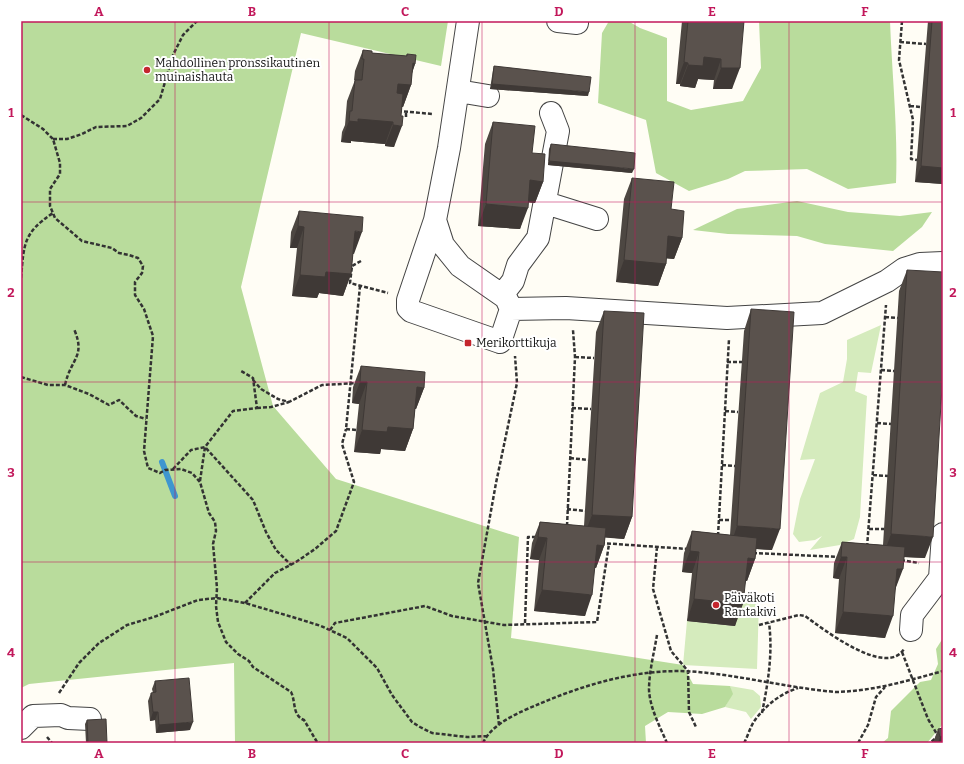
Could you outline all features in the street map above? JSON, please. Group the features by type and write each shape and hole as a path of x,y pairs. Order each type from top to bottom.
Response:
{"street":[{"path":"468,21 458,91 435,220 408,300 408,308 411,311 500,342 506,302 518,265 538,238 546,203 558,131 551,113"},
{"path":"558,21 577,23 578,21"},
{"path":"458,91 488,96"},
{"path":"546,203 597,219"},
{"path":"435,220 443,245 460,266 506,302 566,308 727,318 822,313 887,280 904,269 920,264 943,263"},
{"path":"887,280 943,282"},
{"path":"911,630 912,615 940,578 943,534"},
{"path":"27,722 61,715 68,718 90,719"}],"path":[{"path":"53,139 67,138 82,134 96,127 127,126 141,118 160,99 173,55 182,35 197,21"},
{"path":"902,21 900,60 913,120 911,159 917,160"},
{"path":"900,42 926,44"},
{"path":"910,106 921,108"},
{"path":"395,110 441,115"},
{"path":"406,111 406,117"},
{"path":"21,115 43,129 53,139 60,163 60,174 50,189 50,206 56,218 82,241 112,248 119,253 129,254 138,258 143,266 142,273 134,282 134,295 144,309 153,336 146,420 147,432 144,450 148,468 160,473 173,469 181,469 192,474 200,482"},
{"path":"21,278 22,256 30,233 38,223 53,213"},
{"path":"361,261 352,266 350,283 394,295"},
{"path":"344,278 350,279"},
{"path":"867,551 887,280"},
{"path":"245,603 275,573 315,549 336,531 354,482 342,444 346,429 360,286"},
{"path":"566,308 574,332 575,357 567,530"},
{"path":"885,317 898,318"},
{"path":"718,543 728,362 729,333 727,318"},
{"path":"65,385 68,371 80,351 79,341 74,329"},
{"path":"499,725 493,669 483,621 478,583 496,483 517,383 515,355 500,342"},
{"path":"575,357 594,358"},
{"path":"728,362 742,362"},
{"path":"881,370 894,371"},
{"path":"241,371 252,378 261,390 278,399 289,402"},
{"path":"21,377 48,385 65,385 89,394 109,405 119,400 136,416 146,420"},
{"path":"252,378 257,408"},
{"path":"320,743 317,742 304,720 301,719 294,710 294,698 291,692 253,667 249,661 238,654 226,642 218,622 216,606 217,598 213,544 216,532 215,522 208,513 200,482 201,464 205,448 233,411 271,407 289,402 322,385 350,382 366,384"},
{"path":"572,408 591,409"},
{"path":"725,411 738,412"},
{"path":"877,423 891,424"},
{"path":"346,429 356,430"},
{"path":"173,469 191,450 205,448"},
{"path":"205,448 253,500 266,532 276,550 291,564"},
{"path":"570,458 588,460"},
{"path":"722,465 735,466"},
{"path":"873,476 888,476"},
{"path":"567,508 585,511"},
{"path":"719,520 732,520"},
{"path":"869,529 884,530"},
{"path":"525,623 528,537 543,537"},
{"path":"595,543 694,550"},
{"path":"330,630 335,622 425,606 452,616 504,625 525,623 597,622 609,544"},
{"path":"657,547 653,590 671,651 688,672 689,712 696,727"},
{"path":"748,553 847,558"},
{"path":"898,560 941,566"},
{"path":"58,695 63,690 79,663 99,643 128,625 154,618 198,600 217,598 245,603 330,630 347,638 377,668 392,695 412,722 420,727 439,734 467,737 487,736"},
{"path":"758,625 793,616 805,616 857,651 878,657 894,656 902,652 907,644 911,630"},
{"path":"762,713 768,683 768,668 772,644 769,623"},
{"path":"657,635 649,692 659,725 667,743"},
{"path":"902,652 928,719 938,736 930,743"},
{"path":"484,743 487,736 499,725 521,711 590,684 651,673 688,672 836,692 886,687 943,671"},
{"path":"858,743 868,725 876,697 886,687"},
{"path":"744,743 754,721 782,693 798,688"}],"green space":[{"path":"21,21 448,21 441,66 301,33 241,287 273,406 336,479 519,537 511,638 683,665 693,684 730,686 733,694 725,707 702,714 668,712 645,726 646,743 235,743 234,663 29,684 21,688"},
{"path":"609,21 628,21 640,28 667,38 667,101 691,110 743,101 761,68 759,21 890,21 896,122 896,183 848,189 807,169 745,171 728,179 689,191 656,173 646,120 598,103 602,33"},
{"path":"797,201 848,212 900,216 932,212 922,227 893,251 825,244 797,236 728,234 693,230 737,209"},
{"path":"881,325 871,373 858,372 855,391 867,396 860,517 854,539 840,545 810,550 822,536 815,540 799,542 793,534 800,499 815,459 800,460 820,393 843,382 847,359 847,340"},
{"path":"738,600 759,601 757,669 683,665 687,621 735,626"},
{"path":"943,638 943,724 927,743 882,743 888,738 891,711 920,682 931,680 938,664 936,649"},
{"path":"730,686 753,690 760,696 761,707 751,719 746,712 725,707 732,694"}],"building":[{"path":"688,21 744,21 740,68 721,68 721,59 704,57 703,66 688,65 688,63 684,62"},
{"path":"932,21 943,21 943,168 921,166"},
{"path":"363,50 372,51 372,53 407,56 407,54 416,55 415,64 413,63 411,85 398,84 397,93 403,94 401,116 403,116 402,126 393,125 393,122 358,119 358,122 349,121 350,111 352,111 355,80 362,80 364,59 362,59"},
{"path":"494,66 591,77 589,92 492,84"},
{"path":"493,122 535,126 532,153 545,154 543,182 530,180 528,208 486,204"},
{"path":"551,144 635,153 634,169 549,161"},
{"path":"632,178 674,182 671,209 684,211 682,238 668,236 666,264 624,260"},
{"path":"299,211 363,217 362,232 355,231 351,274 326,272 325,277 300,275 304,227 298,226"},
{"path":"907,270 943,272 943,370 933,537 891,534"},
{"path":"751,309 794,312 780,529 737,526"},
{"path":"604,311 644,313 632,517 592,515"},
{"path":"361,366 425,372 424,388 417,387 413,429 388,427 387,432 362,430 367,382 360,382"},
{"path":"540,522 606,528 604,546 597,545 592,595 542,590 547,538 538,537"},
{"path":"692,531 757,538 755,559 748,558 743,604 694,599 699,552 690,551"},
{"path":"842,542 905,547 903,569 897,569 893,616 843,612 847,557 841,557"},
{"path":"189,678 193,722 159,725 158,712 153,712 151,693 156,692 155,681"},
{"path":"106,719 107,743 88,743 87,720"},
{"path":"943,728 943,736 940,737 938,729"}],"waterway":[{"path":"162,462 175,496"}],"place":[{"name":"Mahdollinen pronssikautinen muinaishauta","path":"147,70"},
{"name":"Merikorttikuja","path":"468,343"},
{"name":"Päiväkoti Rantakivi","path":"716,605"}]}
